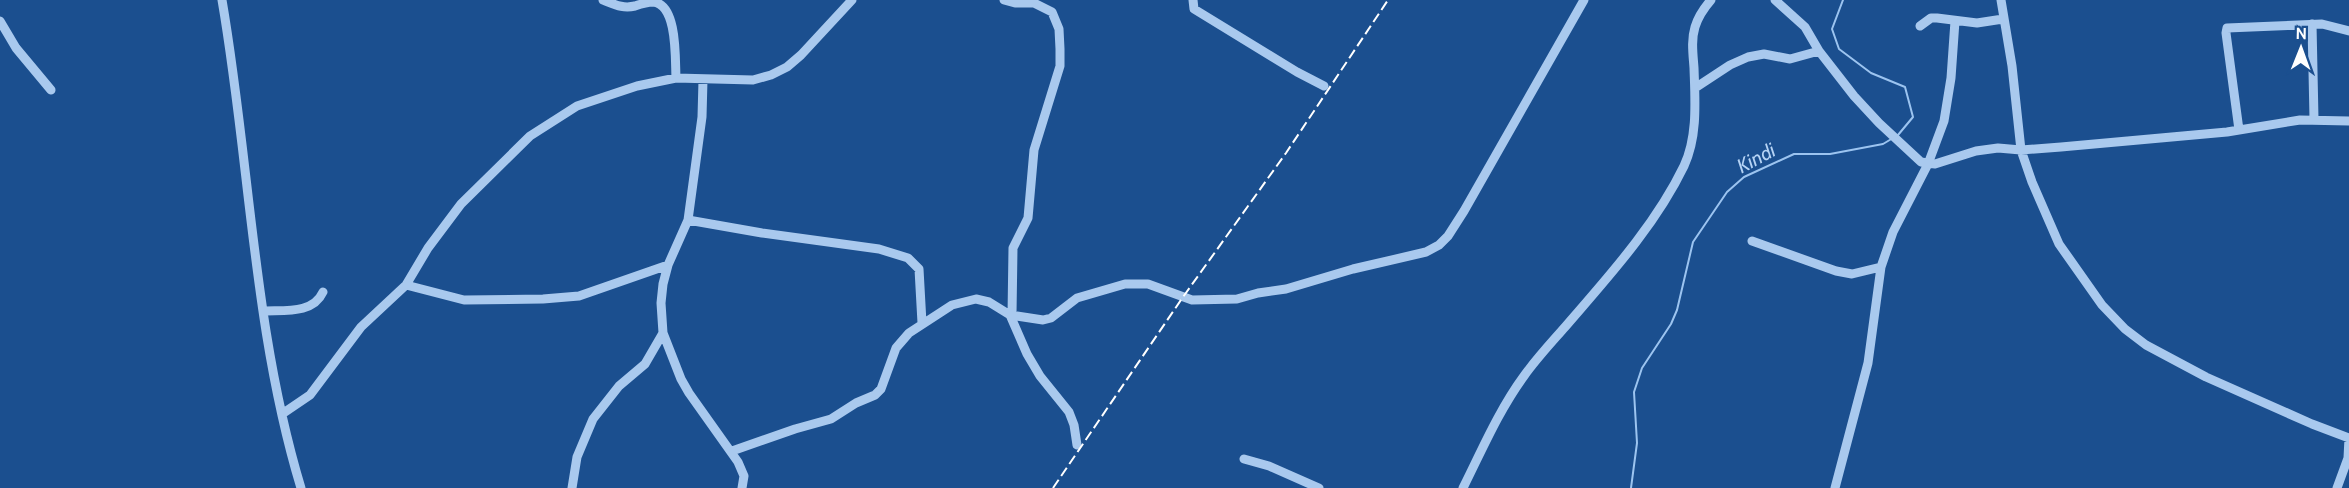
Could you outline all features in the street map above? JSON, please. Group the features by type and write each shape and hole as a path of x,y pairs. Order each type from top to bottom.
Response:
{"street":[{"path":"222,0 264,311 282,414 301,488"},
{"path":"603,0 623,8 655,2 666,8 671,17 673,30 676,78"},
{"path":"282,414 310,395 361,327 406,285 428,248 462,204 530,136 577,106 637,86 676,78 703,81 753,80 771,75 787,67 801,55 852,0"},
{"path":"1004,0 1015,3 1034,3 1052,12 1059,29 1060,66 1034,150 1028,218 1013,248 1011,315 1027,354 1040,376 1069,412 1077,445"},
{"path":"1193,0 1194,9 1324,86"},
{"path":"732,451 831,419 856,403 875,395 881,389 896,348 922,323 952,305 976,299 988,302 1011,315 1042,320 1051,318 1077,297 1115,286 1137,283 1148,284 1192,300 1236,299 1286,289 1353,269 1426,252 1440,245 1464,211 1584,0"},
{"path":"1463,488 1509,398 1524,375 1613,273 1656,214 1679,176 1692,145 1695,88 1692,38 1694,28 1711,0"},
{"path":"1775,0 1805,27 1819,51 1854,96 1879,123 1922,162 1928,164 1935,164 1976,151 1998,148 2021,150 2239,130 2314,119 2349,121"},
{"path":"2001,0 2012,66 2021,150 2039,203 2059,244 2102,305 2125,329 2146,345 2206,377 2349,438 2345,467 2337,488"},
{"path":"1920,26 1931,18 1977,23 2003,19"},
{"path":"0,21 16,48 51,90"},
{"path":"1834,488 1868,363 1881,267 1903,210 1928,164 1944,121 1951,78 1955,21"},
{"path":"2239,130 2227,28 2312,24 2329,25 2349,31"},
{"path":"2312,24 2314,119"},
{"path":"1695,88 1730,65 1748,57 1764,54 1790,59 1819,51"},
{"path":"703,81 701,126 688,220 668,265 661,303 663,333 689,393 732,451 744,476 742,488"},
{"path":"688,220 879,249 908,258 919,269 922,323"},
{"path":"1752,242 1836,271 1852,274 1881,267"},
{"path":"406,285 464,300 543,299 579,296 668,265"},
{"path":"264,311 305,308 314,305 323,292"},
{"path":"572,488 577,457 593,419 619,386 645,364 663,333"},
{"path":"1244,459 1269,466 1319,488"}],"waterway":[{"name":"Kindi","path":"1843,0 1832,29 1839,49 1871,73 1905,87 1913,117 1898,135"},
{"name":"Kindi","path":"1631,488 1637,443 1634,392 1642,368 1671,324 1677,310 1693,242 1727,192 1744,177 1794,154 1830,154 1883,144 1893,138"}],"railway":[{"path":"1053,488 1183,297 1286,153 1388,0"}]}
